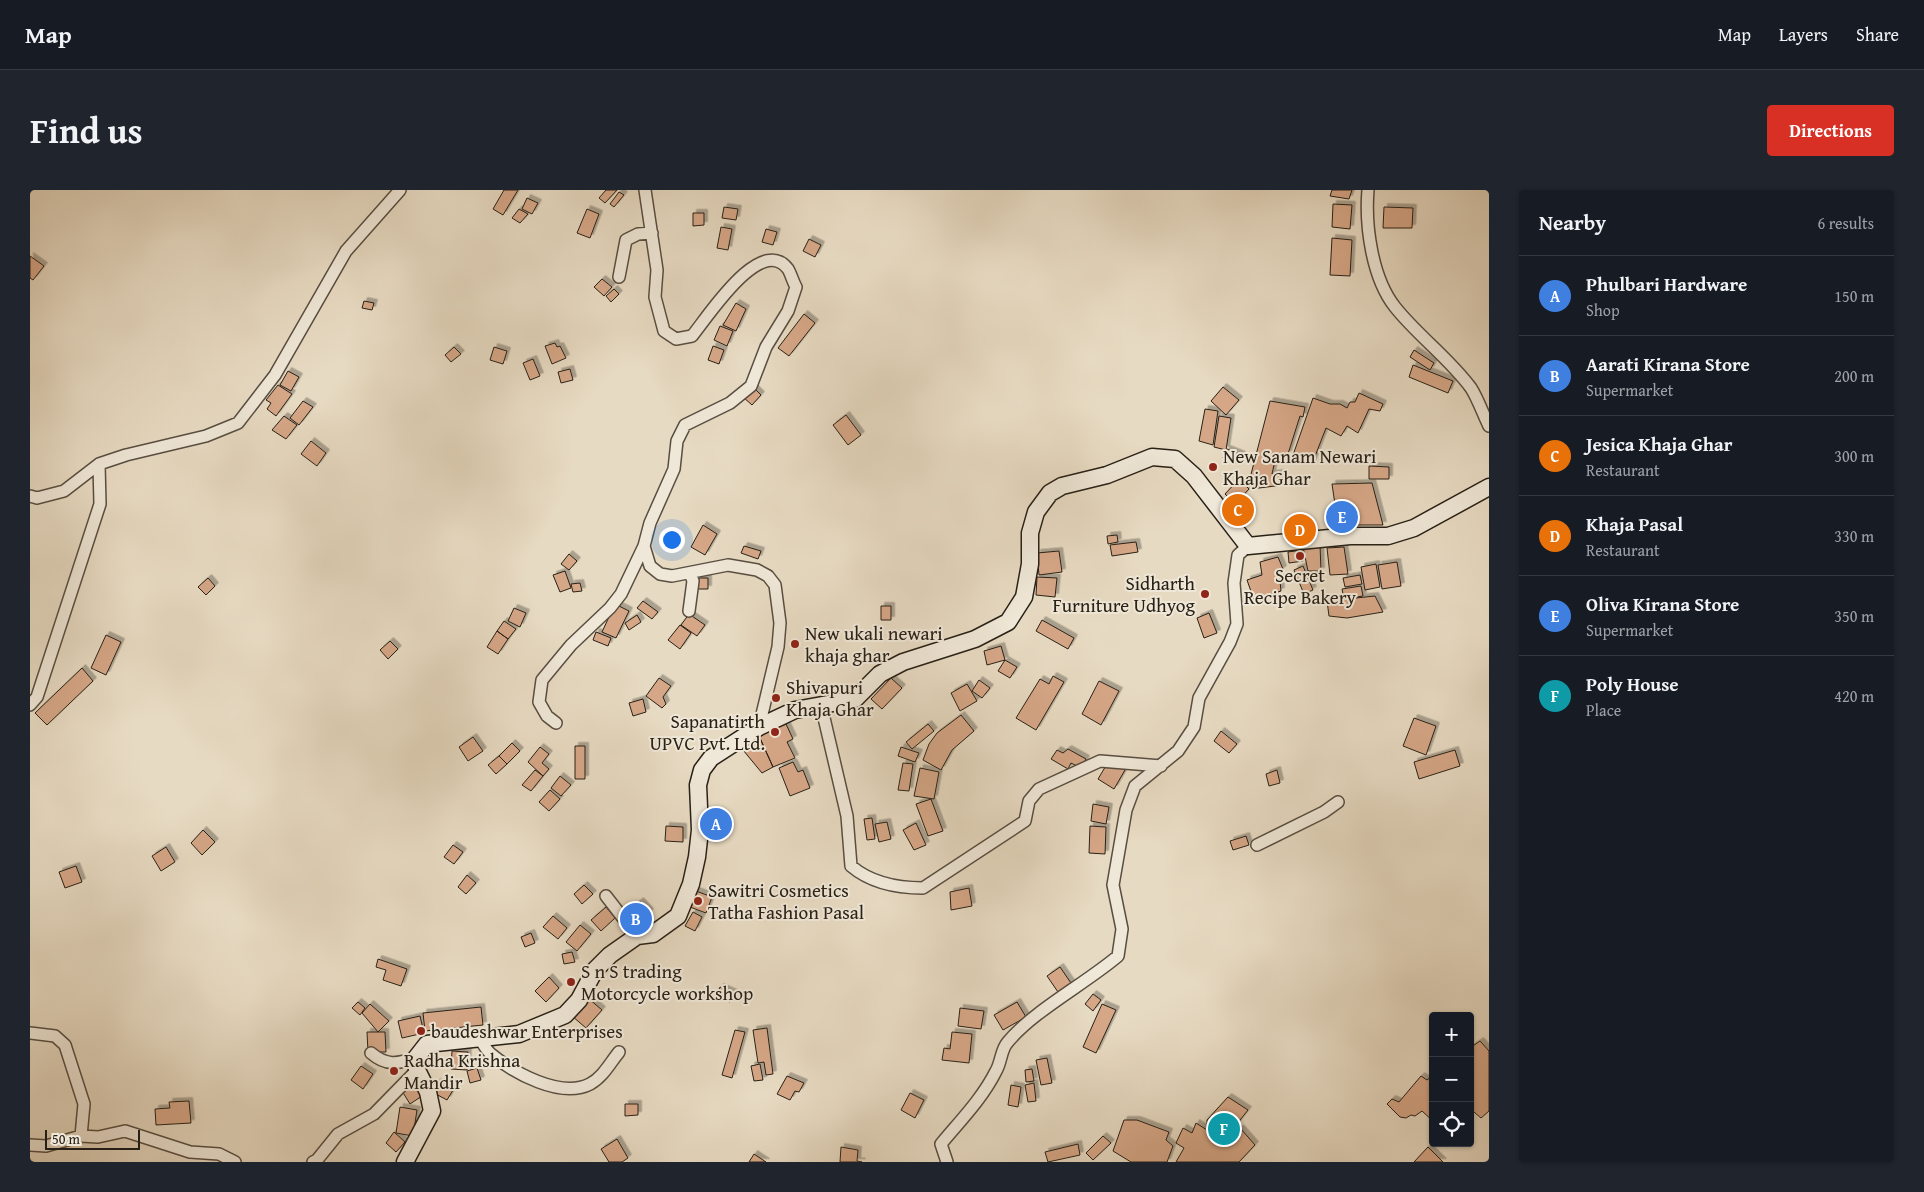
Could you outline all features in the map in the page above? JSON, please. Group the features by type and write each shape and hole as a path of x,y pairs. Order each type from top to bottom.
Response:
{"street":[{"path":"30,496 38,498 64,491 99,464 126,455 206,436 238,423 275,376 346,251 400,190"},
{"path":"556,723 547,716 540,702 542,680 571,645 610,608 621,594 644,546 650,523 674,470 678,441 685,425 730,403 751,386 766,347 788,311 796,287 788,269 778,262 765,260 751,267 738,278 692,336 676,339 664,331 655,297 657,270 645,190"},
{"path":"1368,190 1368,233 1374,263 1394,305 1437,349 1471,389 1489,426"},
{"path":"619,277 626,240 638,234 652,233"},
{"path":"312,1162 317,1160 338,1134 374,1114 416,1064 427,1044 519,1034 565,1015 579,1000 595,970 610,955 637,936 653,934 678,916 692,884 700,830 698,785 702,770 711,758 759,727 795,710 855,699 880,674 895,666 940,649 975,639 1008,622 1024,597 1030,564 1030,534 1036,512 1050,493 1062,486 1107,475 1152,457 1175,459 1194,476 1248,546"},
{"path":"30,705 37,698 100,504 99,464"},
{"path":"947,1162 941,1144 970,1111 996,1071 1006,1044 1039,1015 1096,975 1118,956 1122,929 1112,885 1126,810 1135,786 1178,751 1194,727 1199,698 1237,624 1234,583 1238,555 1248,546 1350,536 1388,536 1414,528 1489,487"},
{"path":"644,546 650,566 660,574 672,576 728,565 757,570 768,576 775,585 780,622 778,647 759,727"},
{"path":"689,611 693,581 690,573"},
{"path":"821,705 847,816 851,866 861,874 884,883 909,888 923,888 1024,822 1029,801 1039,789 1106,760 1161,766"},
{"path":"1258,845 1324,812 1338,802"},
{"path":"606,896 637,936"},
{"path":"30,1033 55,1036 65,1045 84,1104 81,1136"},
{"path":"479,1038 490,1053 512,1067 538,1082 566,1090 589,1085 601,1077 619,1052"},
{"path":"370,1054 382,1063 416,1064"},
{"path":"405,1162 432,1111 428,1092 416,1064"},
{"path":"30,1145 46,1146 81,1136 98,1137 125,1131 190,1152 219,1154 235,1162"}],"building":[{"path":"504,190 518,190 503,215 493,209"},
{"path":"606,190 617,190 605,203 599,198"},
{"path":"1332,190 1352,190 1349,199 1330,196"},
{"path":"619,192 624,195 614,207 610,204"},
{"path":"527,198 538,203 532,214 522,209"},
{"path":"1333,204 1352,205 1350,229 1332,227"},
{"path":"724,207 738,209 736,220 722,218"},
{"path":"1384,207 1413,208 1412,228 1383,228"},
{"path":"519,209 528,214 520,223 512,218"},
{"path":"587,209 599,214 590,238 577,233"},
{"path":"693,213 704,213 704,225 693,226"},
{"path":"721,227 732,229 728,250 717,248"},
{"path":"766,229 777,232 773,245 762,242"},
{"path":"1332,238 1352,240 1350,276 1330,275"},
{"path":"809,239 821,245 815,257 803,251"},
{"path":"30,256 44,266 33,280 30,278"},
{"path":"602,279 612,287 604,296 594,287"},
{"path":"614,289 619,294 611,302 606,296"},
{"path":"364,301 374,303 372,310 362,308"},
{"path":"736,303 746,309 736,331 723,325"},
{"path":"804,314 815,323 789,356 778,348"},
{"path":"720,326 733,331 727,346 714,340"},
{"path":"555,343 557,347 560,346 566,358 552,364 545,346"},
{"path":"713,346 724,350 719,364 708,360"},
{"path":"454,347 461,354 451,362 445,355"},
{"path":"494,347 507,351 503,364 490,360"},
{"path":"1414,350 1434,363 1430,370 1410,357"},
{"path":"533,359 540,376 530,380 523,363"},
{"path":"1413,365 1453,381 1448,393 1409,377"},
{"path":"570,369 573,380 561,383 558,372"},
{"path":"288,371 299,377 291,391 280,385"},
{"path":"278,385 292,394 276,416 267,409 271,403 266,400"},
{"path":"753,387 761,395 752,405 743,397"},
{"path":"1223,387 1239,400 1226,415 1211,401"},
{"path":"1359,393 1383,404 1380,411 1369,409 1358,433 1347,426 1341,436 1326,428 1312,464 1292,458 1313,398 1330,404 1340,404 1347,408 1350,402 1355,402"},
{"path":"303,401 313,407 299,425 290,418"},
{"path":"1270,401 1305,407 1303,417 1300,416 1288,454 1276,456 1272,474 1280,473 1283,485 1251,489 1249,482"},
{"path":"1205,409 1218,411 1213,445 1199,441"},
{"path":"846,415 861,435 848,445 833,425"},
{"path":"284,416 297,425 286,439 272,430"},
{"path":"1219,416 1231,418 1226,450 1214,447"},
{"path":"311,441 326,453 317,466 301,454"},
{"path":"1227,449 1242,455 1239,464 1223,458"},
{"path":"1369,466 1389,467 1389,479 1369,479"},
{"path":"1239,479 1249,489 1235,504 1225,494"},
{"path":"1372,483 1383,525 1338,525 1332,484"},
{"path":"703,525 717,534 705,555 691,547"},
{"path":"1117,535 1118,542 1108,544 1107,536"},
{"path":"1136,542 1138,552 1112,556 1110,545"},
{"path":"1320,545 1321,571 1308,571 1303,547"},
{"path":"744,546 761,551 758,559 741,553"},
{"path":"1344,547 1348,574 1330,575 1327,548"},
{"path":"1302,550 1303,561 1289,563 1288,552"},
{"path":"1059,551 1062,572 1039,575 1037,553"},
{"path":"569,554 577,561 569,570 561,564"},
{"path":"1278,557 1283,569 1279,572 1281,591 1254,600 1247,580 1262,575 1260,562"},
{"path":"1397,562 1401,586 1382,589 1378,565"},
{"path":"1376,564 1380,587 1365,590 1361,567"},
{"path":"1303,566 1313,590 1304,594 1294,570"},
{"path":"565,571 571,588 560,592 553,575"},
{"path":"1360,575 1362,584 1345,587 1343,578"},
{"path":"1037,577 1057,578 1055,597 1036,595"},
{"path":"208,578 215,586 206,595 198,587"},
{"path":"697,578 708,578 708,589 697,589"},
{"path":"580,583 582,591 573,592 571,584"},
{"path":"1361,586 1363,596 1344,599 1342,589"},
{"path":"1375,596 1383,612 1347,618 1329,616 1327,601"},
{"path":"643,601 658,612 652,619 637,608"},
{"path":"615,604 629,611 616,638 602,632"},
{"path":"881,606 891,606 891,620 881,620"},
{"path":"514,608 526,613 520,627 508,621"},
{"path":"1209,613 1217,633 1204,638 1197,618"},
{"path":"689,614 705,625 697,636 681,625"},
{"path":"637,615 641,622 629,630 625,623"},
{"path":"1042,620 1074,638 1068,649 1036,631"},
{"path":"504,621 516,629 508,639 497,631"},
{"path":"680,625 691,633 680,649 668,640"},
{"path":"497,631 508,639 498,654 487,647"},
{"path":"596,632 611,638 608,646 593,640"},
{"path":"106,635 121,642 106,675 91,668"},
{"path":"390,641 398,649 388,659 380,650"},
{"path":"1001,646 1005,660 987,665 984,651"},
{"path":"1005,660 1017,667 1010,678 998,671"},
{"path":"82,668 93,681 47,725 35,713"},
{"path":"1053,676 1064,682 1036,730 1016,718 1040,679 1049,684"},
{"path":"659,678 671,686 663,697 666,704 662,708 646,696"},
{"path":"891,678 902,688 882,709 871,699"},
{"path":"979,680 990,688 982,698 972,691"},
{"path":"1099,681 1119,691 1101,725 1082,714"},
{"path":"967,684 977,701 960,711 951,693"},
{"path":"643,699 646,712 633,716 629,703"},
{"path":"961,715 974,731 952,750 941,770 923,760 929,744 937,733"},
{"path":"1414,718 1436,726 1426,755 1403,746"},
{"path":"786,724 793,739 787,742 795,758 773,767 759,736"},
{"path":"928,724 934,731 912,749 906,742"},
{"path":"1221,731 1237,744 1229,753 1214,741"},
{"path":"759,736 773,767 762,773 743,750"},
{"path":"473,737 483,751 468,761 459,747"},
{"path":"512,743 520,751 507,764 499,756"},
{"path":"575,746 585,746 585,779 575,779"},
{"path":"540,747 549,754 542,763 549,769 543,776 528,762"},
{"path":"901,747 919,753 915,762 898,756"},
{"path":"1068,749 1086,759 1081,768 1071,763 1068,769 1051,759 1057,750 1063,753"},
{"path":"1455,750 1460,766 1419,779 1414,762"},
{"path":"499,756 507,764 496,774 488,765"},
{"path":"793,762 798,772 803,770 810,788 790,796 779,768"},
{"path":"903,763 913,764 909,791 898,790"},
{"path":"1107,764 1114,769 1116,764 1125,770 1114,789 1098,779"},
{"path":"920,768 939,772 934,799 914,796"},
{"path":"535,770 543,776 531,791 522,785"},
{"path":"1277,770 1280,783 1269,786 1266,774"},
{"path":"560,776 571,785 561,796 551,788"},
{"path":"550,790 560,799 549,811 539,802"},
{"path":"931,799 943,831 928,836 916,804"},
{"path":"1093,804 1109,807 1106,824 1091,821"},
{"path":"872,818 875,839 867,840 864,819"},
{"path":"887,822 891,839 879,842 875,824"},
{"path":"916,823 926,845 914,850 903,830"},
{"path":"666,826 683,827 683,842 665,841"},
{"path":"1090,826 1106,827 1105,854 1089,853"},
{"path":"203,830 215,842 202,855 191,843"},
{"path":"1246,836 1249,845 1233,850 1230,841"},
{"path":"453,845 463,852 454,864 444,857"},
{"path":"166,847 175,862 161,871 152,856"},
{"path":"76,866 82,882 65,888 59,872"},
{"path":"467,875 476,883 466,894 458,887"},
{"path":"584,885 593,894 582,904 574,894"},
{"path":"969,888 972,906 951,910 950,892"},
{"path":"696,891 712,897 706,913 690,907"},
{"path":"640,901 650,912 636,925 626,913"},
{"path":"606,907 615,918 601,931 591,920"},
{"path":"693,912 702,917 695,931 685,926"},
{"path":"553,916 567,928 558,939 543,927"},
{"path":"580,925 591,934 577,951 566,942"},
{"path":"531,933 535,943 525,947 521,937"},
{"path":"572,952 575,962 564,964 562,954"},
{"path":"378,959 407,969 401,986 383,980 386,970 376,967"},
{"path":"1060,967 1071,983 1058,992 1047,976"},
{"path":"549,977 559,988 546,1002 535,991"},
{"path":"720,987 734,993 730,1002 716,996"},
{"path":"1093,994 1101,1000 1093,1011 1085,1004"},
{"path":"588,998 602,1010 586,1028 572,1016"},
{"path":"358,1002 365,1008 360,1015 352,1008"},
{"path":"1017,1002 1026,1017 1003,1030 994,1015"},
{"path":"370,1004 389,1021 378,1032 362,1013"},
{"path":"1102,1004 1116,1010 1096,1053 1083,1047"},
{"path":"481,1007 483,1025 425,1031 423,1013"},
{"path":"960,1008 984,1011 981,1029 958,1026"},
{"path":"420,1016 424,1033 402,1038 398,1021"},
{"path":"767,1028 773,1074 766,1075 764,1062 758,1063 753,1030"},
{"path":"735,1030 745,1032 732,1078 722,1075"},
{"path":"367,1032 385,1032 386,1052 368,1052"},
{"path":"952,1032 972,1034 969,1063 942,1060 944,1048 950,1049"},
{"path":"1480,1041 1489,1051 1489,1111 1481,1118 1474,1112 1474,1045"},
{"path":"452,1051 468,1052 467,1070 451,1069"},
{"path":"1047,1058 1052,1083 1041,1085 1036,1060"},
{"path":"760,1064 763,1080 754,1081 751,1066"},
{"path":"361,1066 373,1074 363,1089 351,1080"},
{"path":"477,1068 481,1080 470,1083 467,1071"},
{"path":"1032,1069 1034,1081 1026,1082 1025,1070"},
{"path":"787,1076 804,1083 799,1092 795,1091 790,1100 777,1094"},
{"path":"1421,1076 1427,1080 1429,1078 1429,1117 1422,1111 1415,1116 1400,1117 1387,1104 1392,1099 1399,1102"},
{"path":"437,1082 453,1090 447,1100 432,1092"},
{"path":"1034,1083 1036,1101 1028,1102 1025,1085"},
{"path":"413,1084 422,1096 410,1104 402,1091"},
{"path":"1011,1085 1021,1087 1018,1107 1008,1105"},
{"path":"910,1093 924,1100 915,1118 901,1110"},
{"path":"1228,1097 1248,1110 1233,1129 1241,1129 1255,1145 1239,1162 1176,1162 1184,1148 1176,1143 1183,1128 1192,1133 1196,1123 1207,1130 1207,1120"},
{"path":"189,1101 191,1123 156,1125 155,1109 170,1108 169,1102"},
{"path":"625,1104 638,1104 638,1115 625,1116"},
{"path":"400,1107 417,1110 413,1136 396,1133"},
{"path":"1124,1120 1137,1120 1169,1132 1166,1140 1173,1146 1167,1162 1131,1162 1113,1151"},
{"path":"394,1132 405,1142 396,1152 386,1143"},
{"path":"1103,1136 1111,1143 1093,1160 1086,1153"},
{"path":"617,1139 628,1158 622,1162 609,1162 601,1149"},
{"path":"1078,1144 1080,1155 1048,1162 1045,1152"},
{"path":"841,1147 858,1150 857,1161 862,1162 840,1162"},
{"path":"1428,1147 1443,1162 1414,1162"},
{"path":"754,1154 766,1162 749,1162"}],"place":[{"name":"New Sanam Newari Khaja Ghar","path":"1213,467"},
{"name":"Jesica Khaja Ghar","path":"1238,510"},
{"name":"Oliva Kirana Store","path":"1342,517"},
{"name":"Khaja Pasal","path":"1300,530"},
{"name":"Secret Recipe Bakery","path":"1300,556"},
{"name":"Sidharth Furniture Udhyog","path":"1205,594"},
{"name":"New ukali newari khaja ghar","path":"795,644"},
{"name":"Shivapuri Khaja Ghar","path":"776,698"},
{"name":"Sapanatirth UPVC Pvt. Ltd.","path":"775,732"},
{"name":"Phulbari Hardware","path":"716,824"},
{"name":"Sawitri Cosmetics Tatha Fashion Pasal","path":"698,901"},
{"name":"Aarati Kirana Store","path":"636,919"},
{"name":"S n S trading Motorcycle workshop","path":"571,982"},
{"name":"baudeshwar Enterprises","path":"421,1031"},
{"name":"Radha Krishna Mandir","path":"394,1071"},
{"name":"Poly House","path":"1224,1129"}]}
